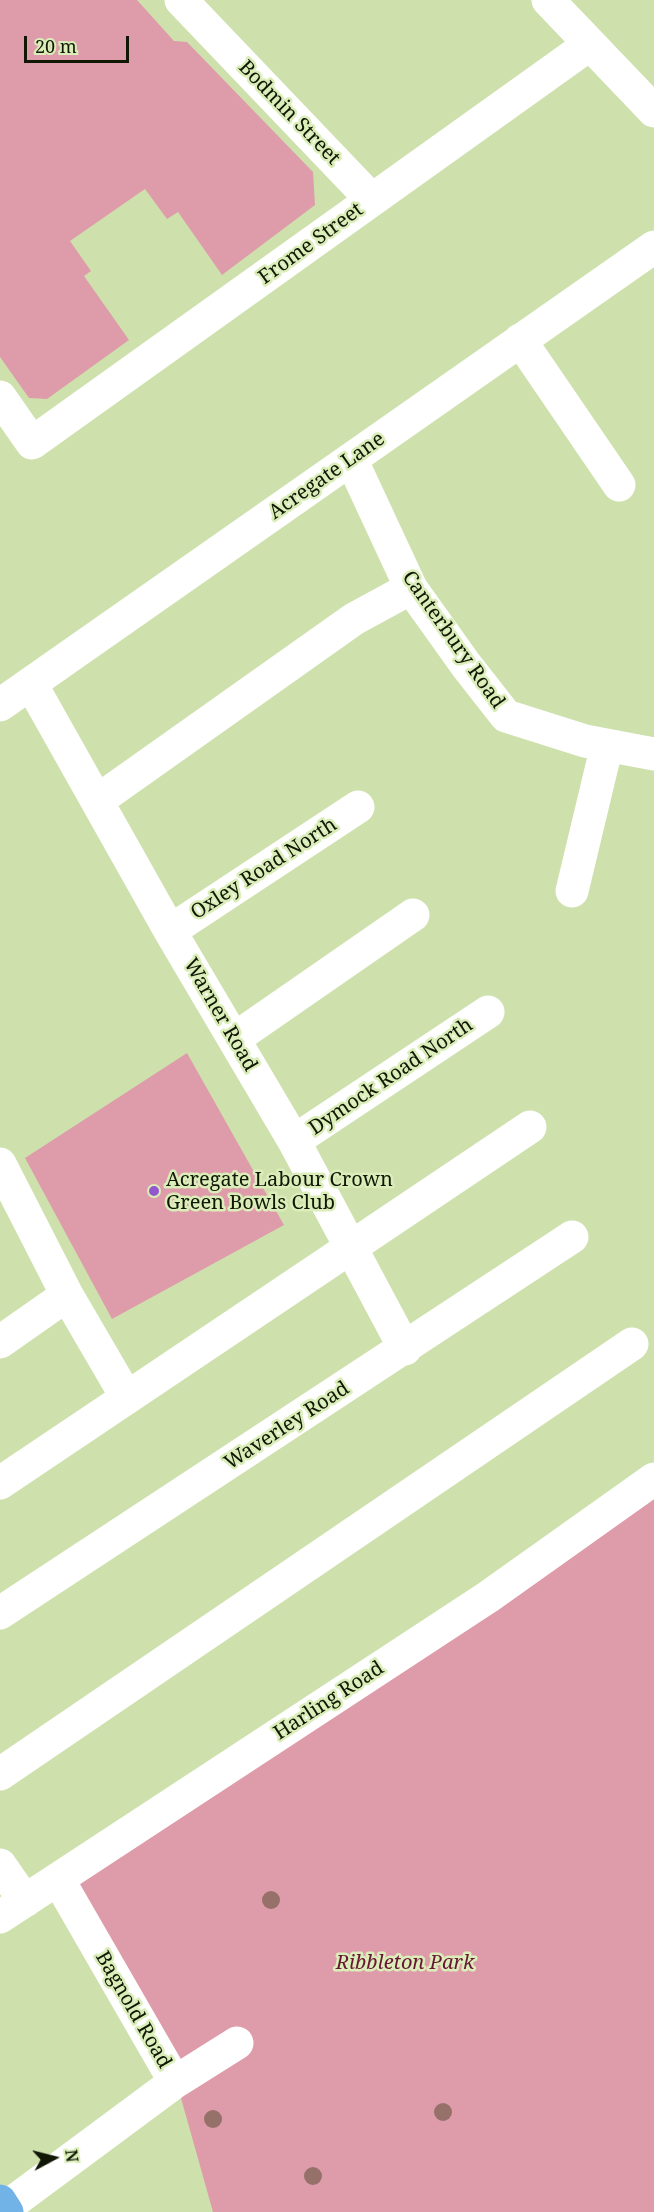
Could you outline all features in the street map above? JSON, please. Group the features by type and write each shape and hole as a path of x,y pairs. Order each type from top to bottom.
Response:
{"street":[{"name":"Bodmin Street","path":"181,0 372,200"},
{"path":"548,0 654,111"},
{"name":"Frome Street","path":"0,397 32,443 590,44"},
{"name":"Acregate Lane","path":"0,705 654,247"},
{"path":"520,340 619,485"},
{"name":"Canterbury Road","path":"351,459 411,588 506,716 585,741 654,754"},
{"path":"97,801 354,620 411,588"},
{"name":"Warner Road","path":"31,684 170,931 294,1141 405,1349"},
{"path":"572,891 607,745"},
{"name":"Oxley Road North","path":"170,931 358,807"},
{"path":"234,1039 413,915"},
{"name":"Dymock Road North","path":"294,1141 488,1012"},
{"path":"0,1483 530,1127"},
{"path":"3,1178 127,1398"},
{"name":"Waverley Road","path":"0,1613 572,1238"},
{"path":"0,1342 67,1295"},
{"path":"0,1774 632,1344"},
{"name":"Harling Road","path":"12,1909 478,1604 654,1479"},
{"path":"0,1865 12,1909"},
{"name":"Bagnold Road","path":"4,2207 175,2082 58,1880"},
{"path":"175,2082 237,2043"}],"green space":[{"path":"0,0 137,0 174,41 187,42 313,172 315,205 222,275 178,212 167,219 145,189 70,241 91,271 84,276 129,340 47,399 29,398 0,357"},
{"name":"Acregate Labour Crown Green Bowls Club","path":"187,1053 284,1225 112,1319 25,1158"},
{"name":"Ribbleton Park","path":"654,1497 654,2212 213,2212 170,2059 74,1884"}],"place":[{"name":"Acregate Labour Crown Green Bowls Club","path":"154,1191"}]}
